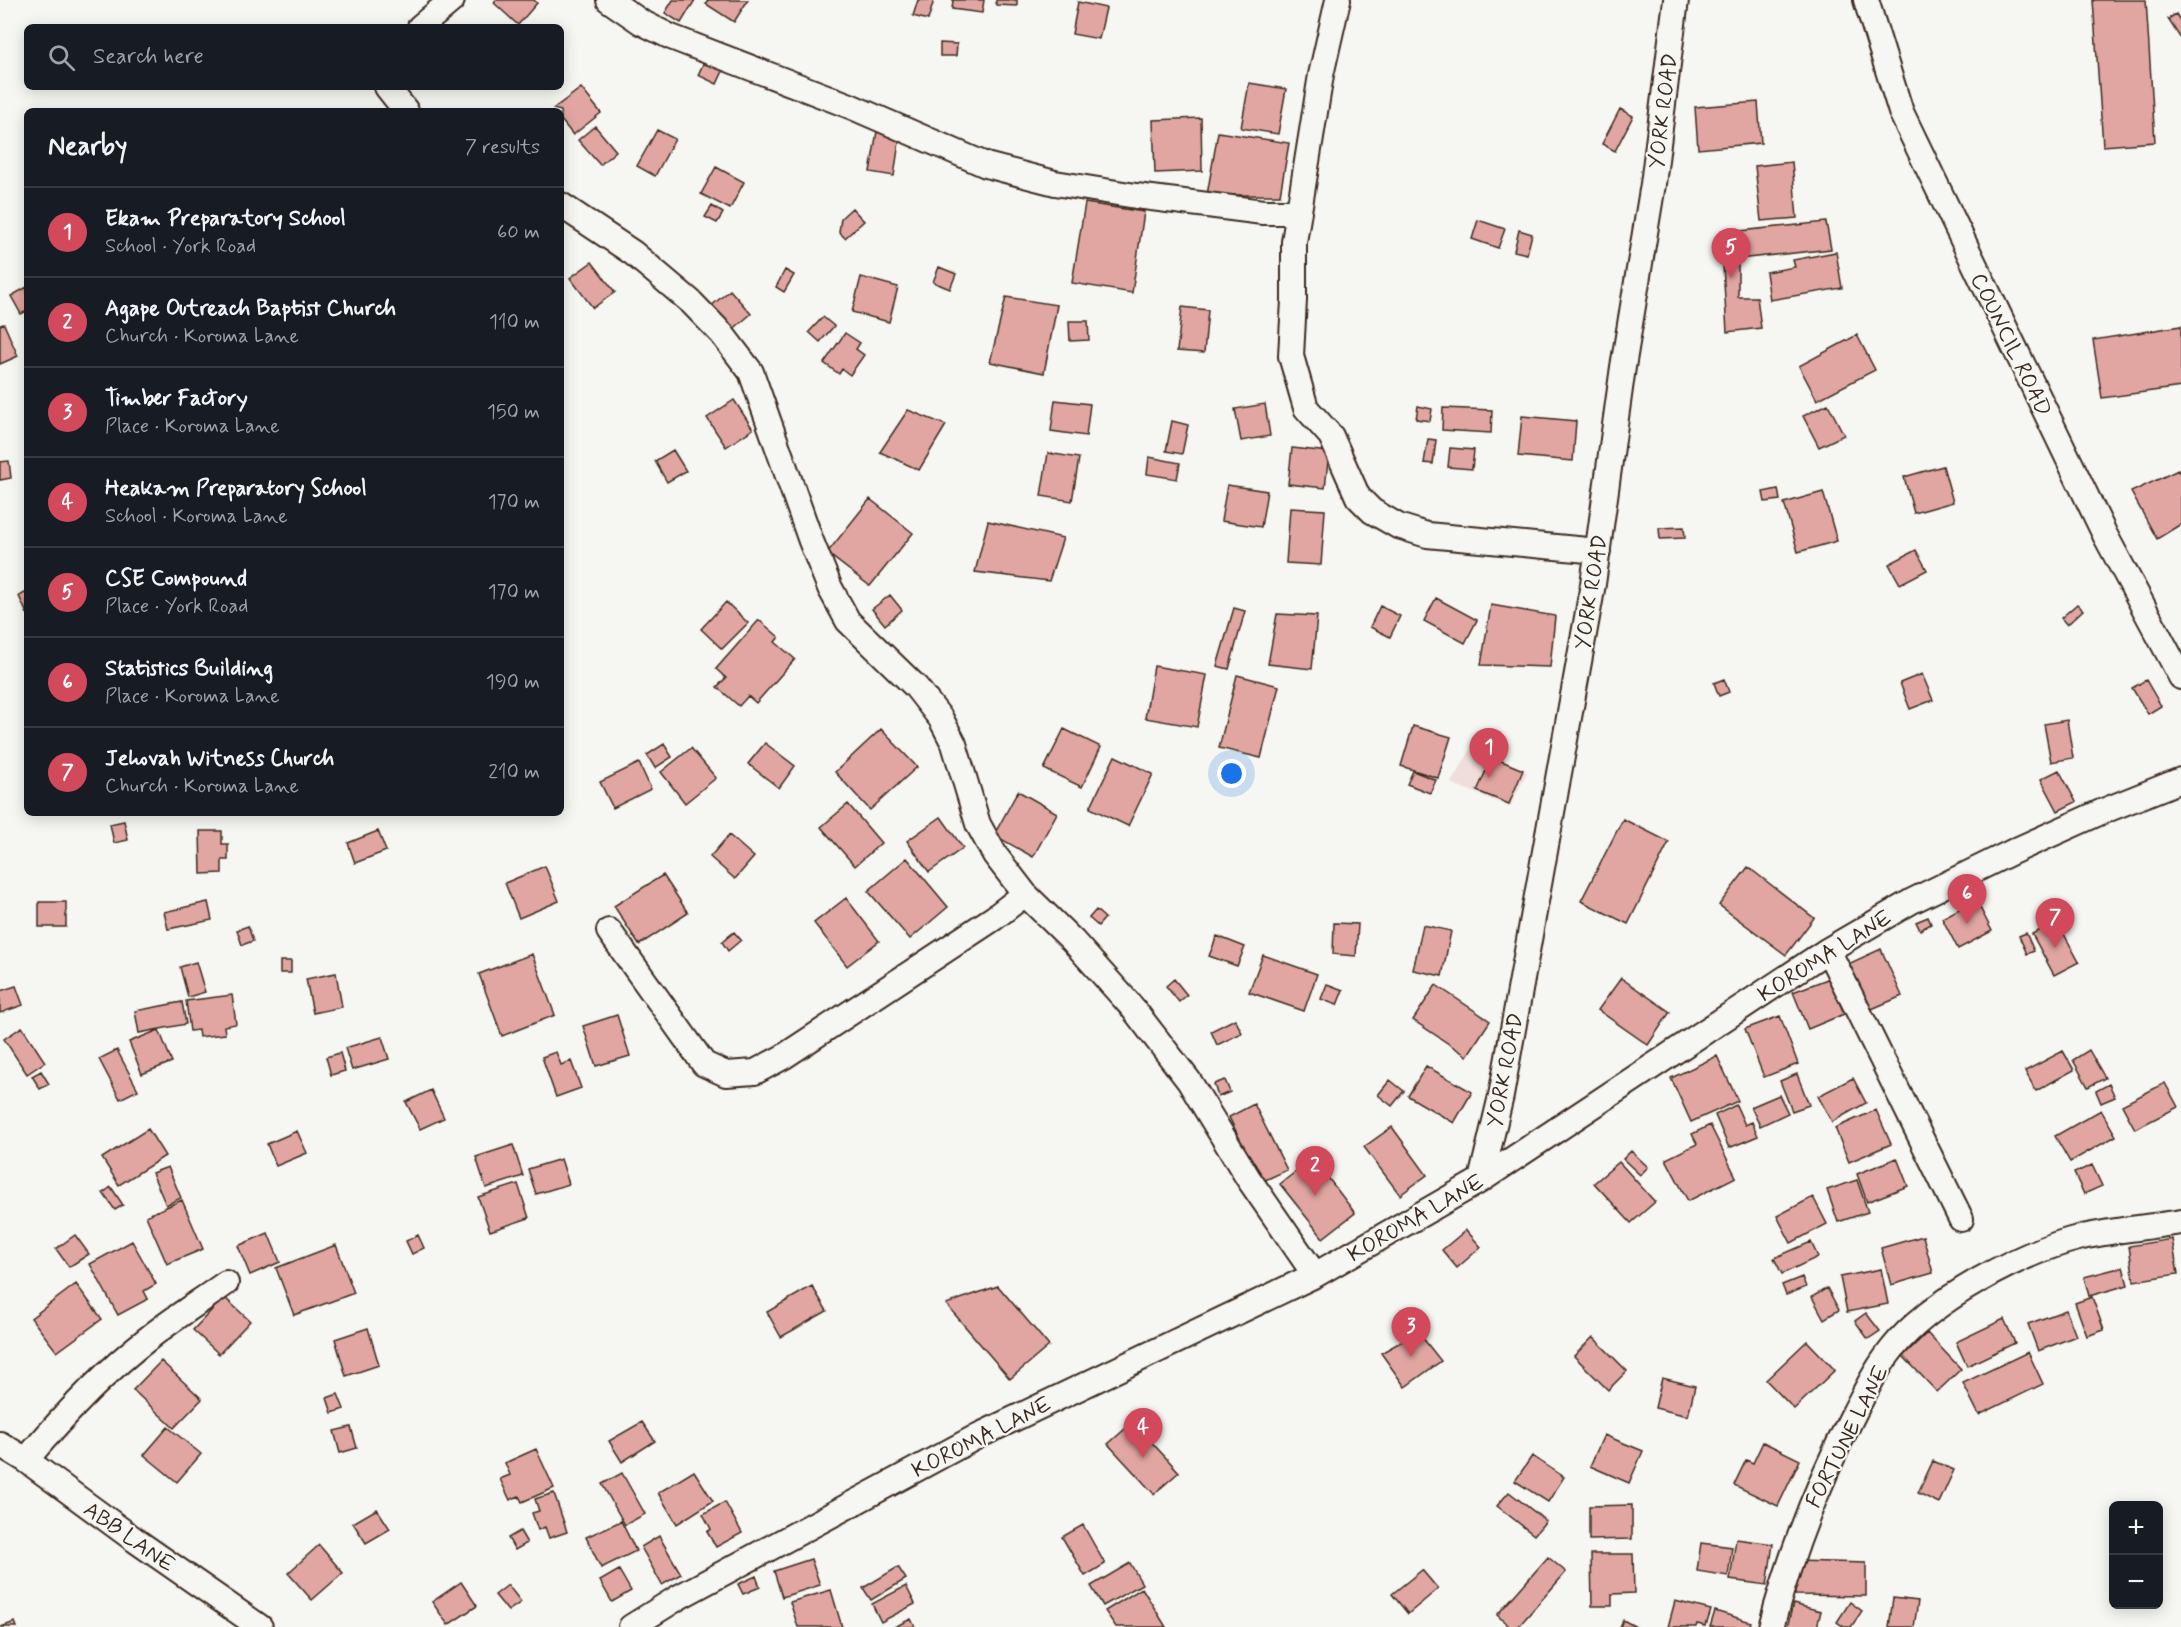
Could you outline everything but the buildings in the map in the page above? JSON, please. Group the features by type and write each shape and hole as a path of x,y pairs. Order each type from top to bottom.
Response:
{"street":[{"path":"424,24 452,0"},
{"path":"609,0 641,22 671,37 861,110 986,165 1055,183 1136,196 1263,212 1299,212"},
{"path":"1338,0 1321,75 1294,242 1291,356 1306,408 1331,436 1358,497 1371,511 1398,526 1427,535 1598,551"},
{"name":"YORK ROAD","path":"1481,1179 1501,1096 1598,551 1623,367 1653,184 1676,0"},
{"name":"COUNCIL ROAD","path":"1866,0 1901,112 2105,535 2181,677"},
{"path":"389,90 404,108"},
{"path":"564,207 633,253 691,302 722,334 752,372 830,588 848,621 916,687 941,719 954,744 978,824 995,855 1025,894 1073,941 1132,1007 1182,1072 1248,1178 1315,1275"},
{"name":"KOROMA LANE","path":"631,1627 679,1597 978,1436 1315,1275 1481,1179 1828,950 1912,901 2002,856 2101,812 2181,780"},
{"path":"609,932 704,1064 726,1074 755,1072 802,1044 994,918 1025,894"},
{"path":"1828,950 1961,1220"},
{"name":"FORTUNE LANE","path":"1771,1627 1807,1513 1857,1407 1877,1369 1893,1347 1918,1323 1958,1292 2025,1257 2082,1237 2181,1222"},
{"path":"26,1460 53,1428 87,1394 150,1337 226,1283"},
{"name":"ABB LANE","path":"0,1444 26,1460 116,1527 260,1627"}],"shaded area":[{"path":"1472,747 1527,772 1510,807 1451,783"}],"place":[{"name":"CSE Compound","path":"1731,278"},
{"name":"Ekam Preparatory School","path":"1489,778"},
{"name":"Statistics Building","path":"1967,924"},
{"name":"Jehovah Witness Church","path":"2055,948"},
{"name":"Agape Outreach Baptist Church","path":"1315,1196"},
{"name":"Timber Factory","path":"1411,1357"},
{"name":"Heakam Preparatory School","path":"1143,1458"}]}
